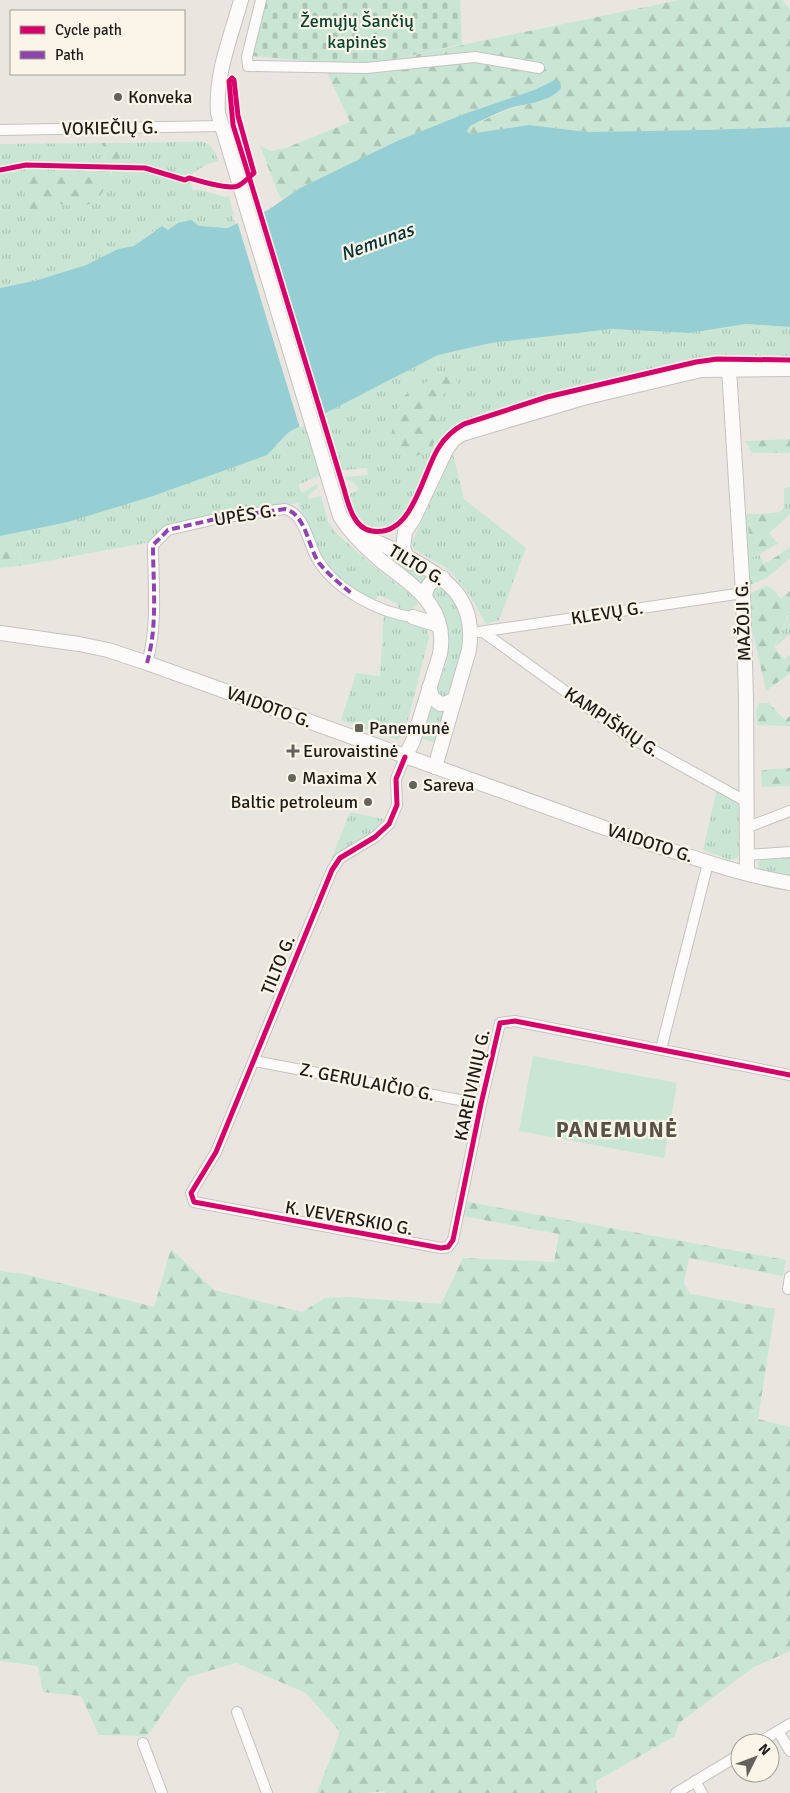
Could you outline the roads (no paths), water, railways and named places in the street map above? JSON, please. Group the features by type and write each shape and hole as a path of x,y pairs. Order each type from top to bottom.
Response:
{"main road":[{"name":"TILTO G.","path":"241,0 219,80 217,97 221,126 340,516 347,527 380,560 404,577 426,599 438,625 441,647 413,741 406,757"},
{"name":"MAŽOJI G.","path":"729,369 743,593 748,827 747,873"},
{"path":"407,557 402,548 405,532 414,518 441,457 457,436 583,398 701,370 790,369"},
{"path":"374,540 405,532"},
{"name":"TILTO G.","path":"354,534 374,540 443,578 458,595 477,632 469,650 435,767"},
{"path":"413,616 422,611 429,584 434,580 443,578"},
{"path":"413,616 438,625"},
{"name":"VAIDOTO G.","path":"0,633 108,650 627,836 708,863 790,883"},
{"path":"429,688 433,698 440,704 448,703 455,698"}],"street":[{"path":"261,0 247,57 248,66 366,68 475,57 539,68"},
{"name":"VOKIEČIŲ G.","path":"0,130 221,126"},
{"name":"UPĖS G.","path":"146,663 151,648 153,545 168,530 220,518 285,509 291,510 299,518 318,562 340,584 368,604 413,616"},
{"name":"KLEVŲ G.","path":"477,632 743,593"},
{"name":"KAMPIŠKIŲ G.","path":"477,632 626,735 747,802"},
{"name":"TILTO G.","path":"194,1202 191,1193 216,1152 332,870 340,858 382,832 394,816 397,806 396,779 406,757"},
{"path":"748,827 790,811"},
{"path":"748,855 790,852"},
{"path":"708,863 661,1050 790,1075"},
{"name":"KAREIVINIŲ G.","path":"463,1197 481,1104 500,1023 515,1020 661,1050"},
{"name":"Z. GERULAIČIO G.","path":"254,1061 481,1104"},
{"name":"K. VEVERSKIO G.","path":"194,1202 441,1248 448,1247 453,1240 463,1197"},
{"path":"788,1289 790,1277"},
{"path":"237,1712 267,1793"},
{"path":"775,1733 790,1724"},
{"path":"778,1731 790,1751"},
{"path":"143,1742 162,1793"},
{"path":"676,1793 730,1760"},
{"path":"695,1781 702,1793"}],"water":[{"name":"Nemunas","path":"555,80 560,82 561,88 550,97 505,110 470,126 467,131 469,134 529,125 587,132 790,127 790,327 746,324 689,333 612,329 491,343 438,355 289,432 267,455 153,496 68,522 0,536 0,288 38,280 86,265 118,249 134,246 162,226 168,230 178,223 191,220 199,226 227,228 268,210 300,188 397,141 464,114 534,90"}],"place":[{"name":"Konveka","path":"118,97"},
{"name":"Panemunė","path":"359,728"},
{"name":"Eurovaistinė","path":"293,751"},
{"name":"Maxima X","path":"292,778"},
{"name":"Sareva","path":"413,785"},
{"name":"Baltic petroleum","path":"368,802"}],"district":[{"name":"PANEMUNĖ","path":"617,1129"}],"park label":[{"name":"Žemųjų Šančių kapinės","path":"357,31"}]}
